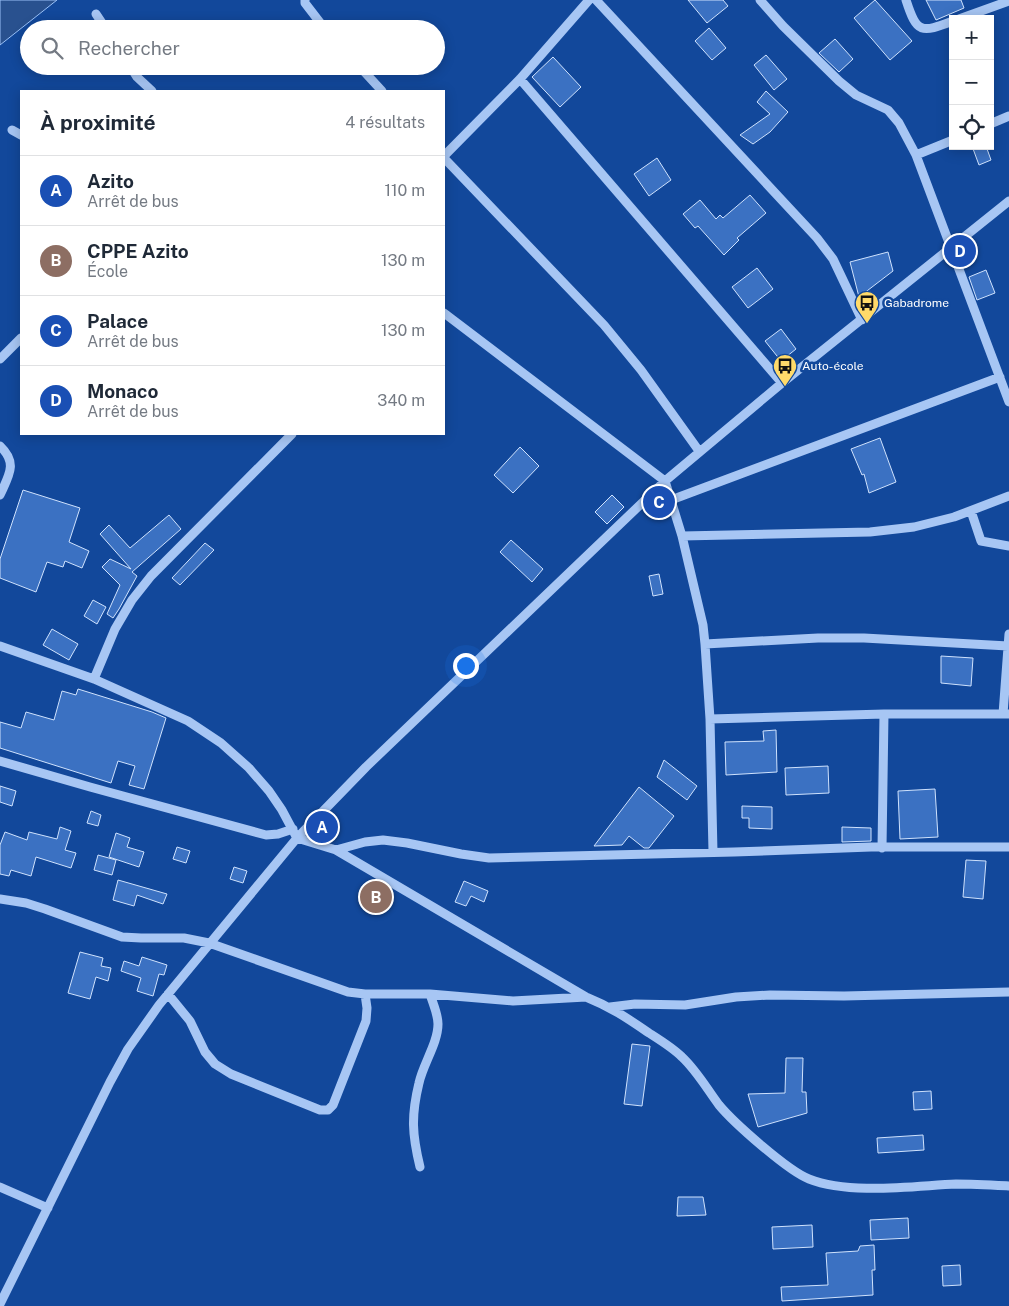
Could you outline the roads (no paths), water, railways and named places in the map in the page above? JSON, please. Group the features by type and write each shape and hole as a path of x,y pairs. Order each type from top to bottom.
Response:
{"street":[{"path":"305,0 305,3 317,20"},
{"path":"445,156 520,79 589,0"},
{"path":"596,0 817,238 833,259 862,320"},
{"path":"760,0 838,81 856,95 888,110 899,123 916,154 1009,402"},
{"path":"906,0 916,24 923,29 930,29 949,22"},
{"path":"970,15 1009,1"},
{"path":"96,14 100,20"},
{"path":"136,75 151,90"},
{"path":"367,75 381,90"},
{"path":"520,79 782,383"},
{"path":"994,122 1009,116"},
{"path":"12,130 20,134"},
{"path":"916,154 949,142"},
{"path":"445,158 604,326 641,370 700,451"},
{"path":"0,1304 118,1066 143,1027 168,994 297,838 373,761 665,481 782,383 1009,201"},
{"path":"445,313 665,481 682,536 706,644 713,852"},
{"path":"0,359 20,339"},
{"path":"671,500 1000,377"},
{"path":"94,679 115,629 132,600 151,576 291,435"},
{"path":"0,446 12,462 9,476 0,494"},
{"path":"682,536 870,532 914,527 954,518 1009,496"},
{"path":"971,511 981,541 1009,546"},
{"path":"710,720 884,714 1006,714 1009,634"},
{"path":"706,644 818,638 864,638 1008,646"},
{"path":"0,646 94,679 188,721 220,743 248,768 269,791 297,838 336,850 586,997 610,1007 681,1056 693,1067 721,1106 749,1133 795,1172 828,1184 862,1188 913,1188 957,1184 1009,1186"},
{"path":"882,848 884,714"},
{"path":"0,760 90,788 266,835 278,834 292,829"},
{"path":"336,850 365,842 383,840 489,858 882,848 1009,847"},
{"path":"0,899 26,903 46,909 122,936 184,938 209,943 348,992 365,994 430,994 513,1002 586,997"},
{"path":"610,1007 644,1004 685,1005 736,997 1009,992"},
{"path":"168,994 190,1022 205,1052 215,1064 230,1074 320,1110 328,1110 333,1106 361,1034 368,1008 365,994"},
{"path":"420,1167 413,1139 413,1121 419,1083 438,1026 437,1015 430,994"},
{"path":"0,1187 48,1208"}],"water":[{"path":"0,0 57,0 32,20 20,20 20,29 0,45"}],"place":[{"name":"Monaco","path":"960,251"},
{"name":"Gabadrome","path":"867,324"},
{"name":"Auto-école","path":"785,387"},
{"name":"Palace","path":"659,502"},
{"name":"Azito","path":"322,827"},
{"name":"CPPE Azito","path":"376,897"}]}
